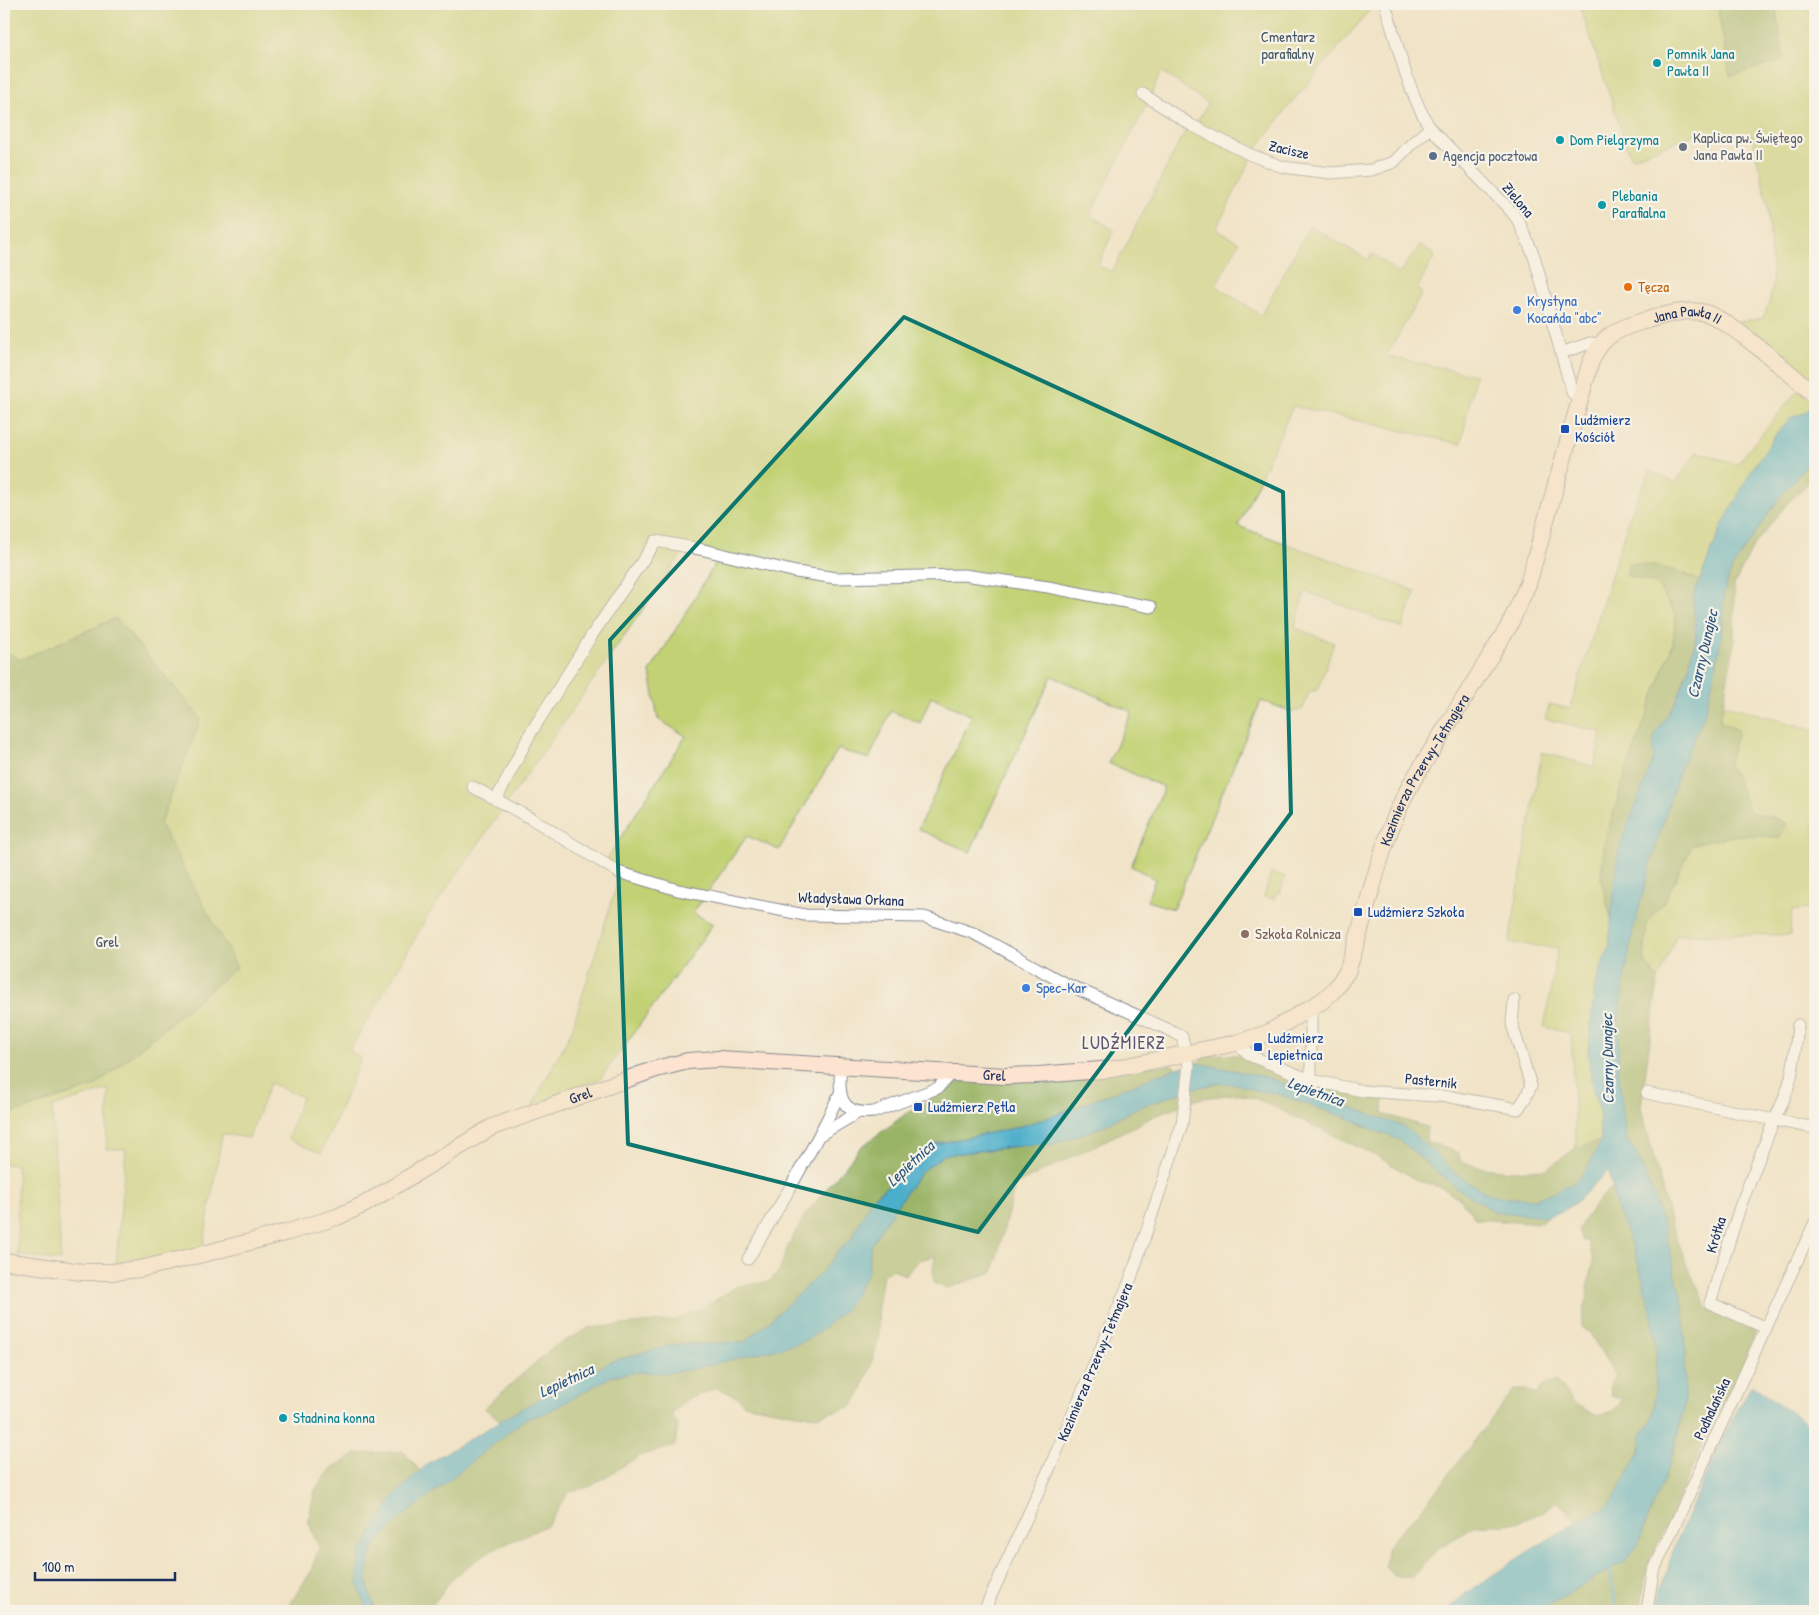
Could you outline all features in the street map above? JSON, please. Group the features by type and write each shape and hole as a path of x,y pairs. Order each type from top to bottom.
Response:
{"street":[{"name":"Zielona","path":"1385,4 1414,94 1430,128 1520,222 1534,256 1572,392 1580,401"},
{"name":"Zacisze","path":"1144,94 1191,125 1252,156 1283,167 1330,173 1371,170 1394,162 1430,128"},
{"name":"Jana Pawła II","path":"1580,401 1590,364 1601,344 1616,331 1673,314 1700,312 1722,321 1815,395"},
{"path":"1561,353 1590,343 1601,344"},
{"name":"Kazimierza Przerwy-Tetmajera","path":"984,1611 1050,1467 1131,1278 1182,1124 1186,1105 1188,1058 1268,1033 1311,1009 1335,990 1346,972 1388,832 1398,808 1515,615 1528,584 1580,401"},
{"path":"496,800 530,734 592,636 656,541 700,549 796,572 836,578 964,575 1048,587 1150,606"},
{"name":"Władysława Orkana","path":"473,787 532,819 618,872 678,890 805,915 924,917 973,933 1062,982 1179,1034 1182,1037 1188,1058"},
{"name":"Pasternik","path":"1236,1043 1251,1056 1311,1080 1363,1091 1451,1097 1518,1108 1531,1086 1512,1024 1514,1000"},
{"path":"1311,1009 1311,1080"},
{"name":"Krótka","path":"1766,1328 1710,1302 1740,1207 1774,1120 1785,1100 1793,1072 1798,1025"},
{"name":"Grel","path":"4,1261 82,1272 112,1272 140,1269 288,1232 337,1217 365,1204 492,1127 601,1087 688,1061 719,1059 1005,1076 1080,1072 1188,1058"},
{"path":"748,1258 798,1176 820,1135 840,1093 841,1066"},
{"path":"840,1093 846,1105 854,1111 874,1112 938,1088 951,1073"},
{"path":"1647,1093 1815,1128"},
{"path":"820,1135 859,1112"},
{"name":"Podhalańska","path":"1646,1611 1653,1572 1815,1222"}],"highlighted area":[{"path":"904,317 1283,492 1291,813 978,1232 628,1144 610,640"}],"green space":[{"name":"Cmentarz parafialny","path":"4,4 1375,4 1292,102 1255,151 1216,230 1239,242 1216,286 1261,315 1310,226 1368,260 1372,253 1399,274 1420,245 1435,255 1417,289 1422,293 1386,356 1475,375 1461,444 1293,406 1238,526 1416,591 1402,628 1305,591 1295,628 1334,643 1318,690 1309,692 1303,709 1293,712 1261,701 1173,909 1147,901 1155,879 1131,866 1164,787 1108,763 1132,712 1052,676 970,852 918,829 972,716 931,696 920,723 891,711 869,759 838,749 779,850 747,836 693,913 713,924 600,1079 532,1106 571,1032 618,881 606,860 686,736 658,719 650,672 718,559 685,549 427,917 349,1050 361,1059 321,1153 288,1139 302,1097 270,1083 249,1138 222,1134 203,1247 156,1259 116,1265 126,1149 106,1149 109,1089 52,1107 61,1261 18,1255 17,1165 4,1164 4,1116 95,1086 236,967 160,824 200,718 116,618 20,660 4,651","holes":["1161,71 1208,103 1198,121 1192,122 1187,128 1112,272 1098,265 1114,230 1090,215 1151,96"]},
{"path":"1579,4 1717,4 1731,76 1772,4 1815,4 1815,385 1738,322 1763,318 1770,300 1773,284 1768,207 1752,135 1737,137 1696,134 1631,158"},
{"path":"1717,4 1775,4 1784,58 1775,63 1730,76"},
{"path":"1799,389 1815,402 1805,413 1791,417 1773,438 1756,463 1722,526 1699,581 1686,574 1629,563 1626,575 1657,584 1676,616 1673,643 1605,841 1601,876 1612,923 1609,948 1596,980 1588,1051 1592,1086 1599,1108 1601,1141 1576,1148 1571,1033 1544,1027 1558,948 1509,943 1542,752 1594,767 1602,732 1545,719 1550,704 1570,709 1630,515 1650,471 1676,483 1697,452 1737,464"},
{"path":"1815,454 1815,476 1787,504 1754,545 1734,585 1734,645 1720,721 1738,731 1728,764 1750,812 1778,819 1787,824 1780,837 1739,835 1693,844 1665,900 1647,922 1644,961 1658,979 1641,1107 1669,1217 1686,1263 1707,1308 1756,1330 1741,1370 1716,1414 1647,1568 1640,1611 1538,1611 1625,1561 1639,1542 1669,1465 1678,1435 1684,1408 1685,1342 1683,1305 1665,1231 1654,1197 1639,1159 1626,1138 1618,1069 1619,1018 1622,993 1633,930 1657,841 1678,774 1703,718 1715,672 1721,638 1724,595 1732,567 1779,498"},
{"path":"1629,563 1665,568 1683,573 1699,581 1693,597 1696,636 1694,652 1677,700 1658,730 1653,746 1654,757 1612,923 1601,876 1605,841 1624,778 1673,643 1676,616 1657,584 1626,575"},
{"name":"Grel","path":"116,618 201,719 160,824 237,967 95,1086 4,1116 4,651 20,660"},
{"path":"1722,704 1815,730 1815,908 1792,911 1790,935 1677,934 1658,979 1644,961 1647,922 1665,900 1693,844 1739,835 1780,837 1787,824 1778,819 1750,812 1728,764 1738,731 1720,721"},
{"path":"1271,873 1285,877 1280,894 1276,892 1274,899 1264,897"},
{"path":"1213,1054 1240,1055 1299,1079 1384,1097 1383,1114 1427,1127 1426,1141 1458,1153 1462,1163 1484,1168 1511,1171 1547,1169 1576,1148 1601,1141 1587,1169 1574,1183 1536,1199 1509,1198 1487,1193 1458,1176 1435,1153 1327,1099 1266,1077 1197,1063 1202,1058"},
{"path":"1172,1065 1176,1068 1054,1116 1015,1128 934,1144 871,1199 851,1240 840,1249 821,1273 744,1342 672,1345 612,1361 501,1421 484,1408 552,1348 589,1328 676,1320 705,1307 737,1286 768,1282 779,1272 787,1248 805,1215 860,1148 907,1113 960,1081"},
{"path":"1219,1083 1237,1084 1254,1090 1278,1094 1348,1118 1400,1140 1454,1186 1494,1211 1546,1217 1539,1224 1476,1219 1460,1199 1440,1187 1418,1181 1379,1157 1255,1098 1236,1094 1202,1098 1163,1112 1015,1185 993,1272 948,1288 934,1284 933,1268 935,1256 919,1260 905,1276 894,1269 883,1274 878,1308 879,1339 867,1377 858,1397 850,1407 818,1416 796,1414 743,1404 739,1398 718,1388 687,1399 671,1414 678,1424 675,1446 639,1456 591,1486 569,1492 548,1525 486,1553 452,1578 433,1605 435,1611 375,1611 367,1582 368,1564 375,1545 400,1519 525,1419 546,1413 612,1376 638,1372 664,1373 688,1370 718,1362 867,1274 871,1246 881,1228 922,1171 944,1155 1027,1145 1053,1144 1102,1127 1136,1108 1195,1088"},
{"path":"1611,1189 1617,1210 1636,1255 1652,1314 1656,1342 1653,1413 1649,1424 1643,1432 1635,1464 1610,1506 1578,1521 1557,1501 1542,1512 1517,1523 1476,1526 1440,1547 1413,1577 1394,1575 1385,1567 1387,1549 1395,1536 1420,1511 1514,1390 1526,1390 1536,1394 1546,1384 1557,1381 1573,1403 1598,1416 1612,1412 1623,1399 1611,1395 1610,1385 1616,1377 1590,1333 1581,1327 1593,1262 1589,1242 1582,1240 1578,1230 1601,1198"},
{"path":"403,1451 420,1471 392,1498 358,1584 367,1611 277,1611 289,1605 310,1573 319,1548 308,1521 315,1490 332,1468 356,1454"}],"water":[{"name":"Czarny Dunajec","path":"1815,402 1815,454 1779,498 1732,568 1728,578 1724,595 1721,638 1715,672 1703,718 1678,774 1657,841 1633,930 1622,993 1619,1018 1618,1069 1626,1138 1639,1159 1665,1231 1683,1305 1685,1342 1684,1408 1669,1465 1639,1542 1625,1561 1538,1611 1447,1611 1466,1593 1524,1554 1578,1521 1609,1506 1639,1454 1643,1432 1649,1424 1653,1413 1656,1342 1652,1314 1636,1255 1617,1210 1608,1170 1579,1200 1563,1211 1546,1217 1494,1211 1454,1186 1400,1140 1348,1118 1278,1094 1254,1090 1236,1084 1219,1083 1195,1088 1136,1108 1102,1127 1053,1144 1027,1145 944,1155 922,1171 909,1188 871,1246 867,1274 847,1308 818,1333 800,1343 688,1370 664,1373 638,1372 612,1376 546,1413 525,1419 400,1519 375,1545 368,1564 367,1582 375,1611 367,1611 358,1584 359,1557 392,1498 428,1463 535,1401 612,1361 672,1345 744,1342 821,1273 840,1249 851,1240 871,1199 935,1144 1015,1128 1054,1116 1176,1068 1197,1063 1266,1077 1403,1126 1435,1153 1458,1176 1487,1193 1509,1198 1536,1199 1574,1183 1587,1169 1601,1141 1599,1108 1592,1086 1588,1051 1595,986 1609,948 1619,849 1654,757 1655,735 1677,700 1689,668 1696,636 1693,597 1722,526 1750,473 1773,438 1791,417 1805,413"},
{"path":"1752,1385 1815,1429 1815,1611 1659,1611 1660,1594 1675,1544 1726,1430"}],"waterway":[{"path":"1610,1568 1616,1611"}],"place":[{"name":"Pomnik Jana Pawła II","path":"1657,63"},
{"name":"Dom Pielgrzyma","path":"1560,140"},
{"name":"Kaplica pw. Świętego Jana Pawła II","path":"1683,147"},
{"name":"Agencja pocztowa","path":"1433,156"},
{"name":"Plebania Parafialna","path":"1602,205"},
{"name":"Tęcza","path":"1628,287"},
{"name":"Krystyna Kocańda \"abc\"","path":"1517,310"},
{"name":"Ludźmierz Kościół","path":"1565,429"},
{"name":"Ludźmierz Szkoła","path":"1358,912"},
{"name":"Szkoła Rolnicza","path":"1245,934"},
{"name":"Spec-Kar","path":"1026,988"},
{"name":"Ludźmierz Lepietnica","path":"1258,1047"},
{"name":"Ludźmierz Pętla","path":"918,1107"},
{"name":"Stadnina konna","path":"283,1418"}],"district":[{"name":"LUDŹMIERZ","path":"1124,1043"}],"water label":[{"name":"Lepietnica","path":"1316,1091"},
{"name":"Lepietnica","path":"910,1163"},
{"name":"Lepietnica","path":"566,1380"}]}
